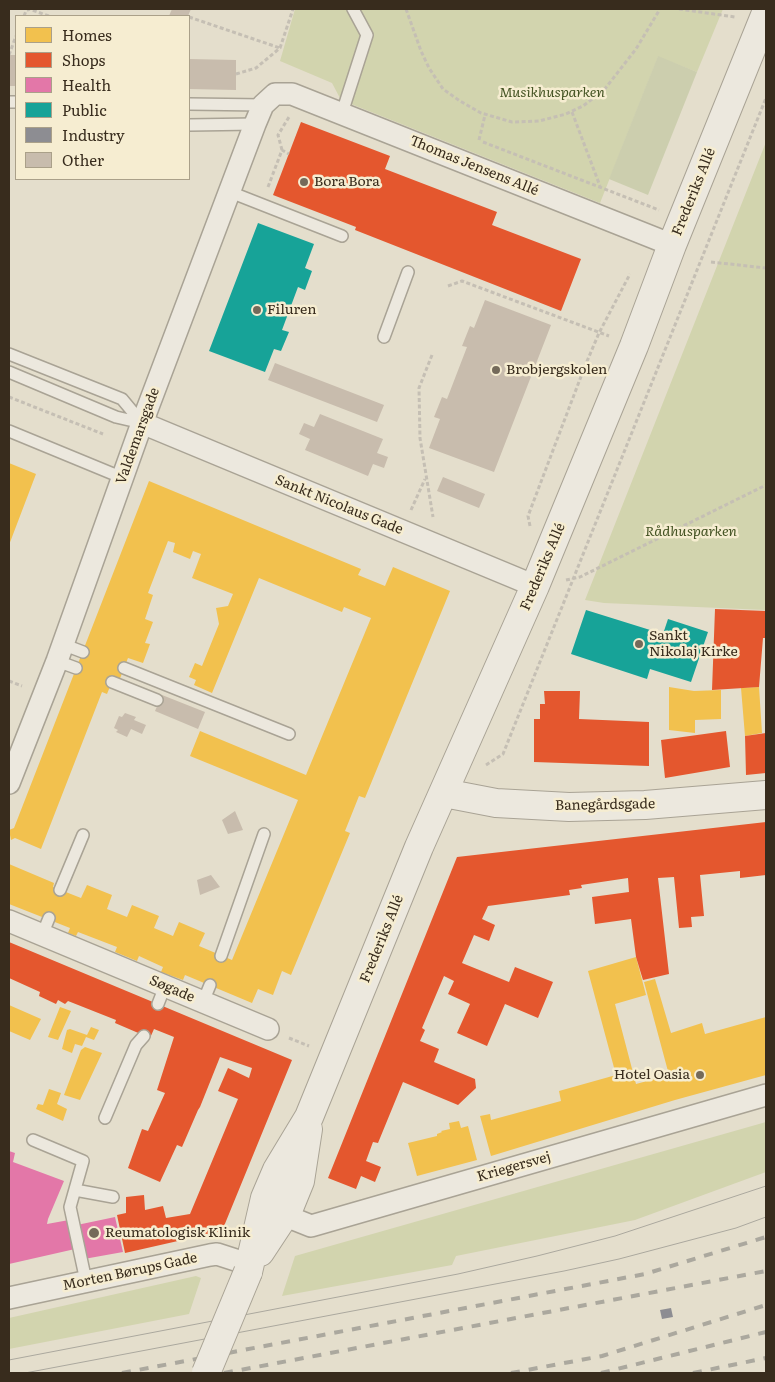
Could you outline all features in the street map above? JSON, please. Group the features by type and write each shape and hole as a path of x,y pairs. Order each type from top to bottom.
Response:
{"street":[{"name":"Frederiks Allé","path":"206,1373 274,1212 265,1198 277,1170 309,1117 420,845 535,586 634,346 764,17"},
{"name":"Thomas Jensens Allé","path":"269,100 292,94 342,113 669,255"},
{"name":"Valdemarsgade","path":"9,783 65,658 142,423 255,124 269,100"},
{"name":"Sankt Nicolaus Gade","path":"142,423 535,586"},
{"name":"Banegårdsgade","path":"444,793 496,804 569,807 645,805 766,796"},
{"name":"Søgade","path":"9,921 45,927 162,995 206,994 268,1029"},
{"name":"Kriegersvej","path":"274,1212 311,1226 766,1094"},
{"name":"Morten Børups Gade","path":"9,1298 217,1254 250,1268"}],"lane":[{"path":"342,113 367,35 353,9"},
{"path":"190,104 269,100"},
{"path":"190,125 255,124"},
{"path":"230,192 342,236"},
{"path":"384,337 408,272"},
{"path":"9,354 122,399 142,423"},
{"path":"9,372 116,417 142,423"},
{"path":"9,431 123,478"},
{"path":"65,658 83,652"},
{"path":"124,668 289,734"},
{"path":"112,682 156,700"},
{"path":"221,956 264,834"},
{"path":"60,890 83,835"},
{"path":"106,1118 136,1045 144,1036"},
{"path":"33,1140 83,1161 70,1207 86,1281"},
{"path":"75,1190 113,1197"}],"path":[{"path":"24,15 26,11 30,9 46,15"},
{"path":"236,74 256,68 280,48 292,9"},
{"path":"406,9 421,51 443,88 460,101 485,115 512,122 539,121 572,112 604,90 636,49 660,9"},
{"path":"678,9 764,17"},
{"path":"190,17 280,48"},
{"path":"9,55 15,39"},
{"path":"481,768 503,754 766,98"},
{"path":"572,112 600,186"},
{"path":"261,204 282,150 278,135 291,115"},
{"path":"479,140 485,115"},
{"path":"470,137 683,219"},
{"path":"282,150 289,154"},
{"path":"530,533 528,516 599,333 631,272 669,255"},
{"path":"711,262 766,268"},
{"path":"448,286 462,281 634,346"},
{"path":"432,354 419,388 420,438 430,508 440,547"},
{"path":"9,396 134,447"},
{"path":"401,531 426,478"},
{"path":"574,578 580,577 766,485"},
{"path":"268,1029 334,1057"}],"green space":[{"name":"Musikhusparken","path":"295,9 723,9 697,72 658,57 600,203 341,100 332,83 280,61"},
{"path":"658,56 697,72 648,195 609,179"},
{"name":"Rådhusparken","path":"766,142 766,610 604,603 585,600"},
{"path":"766,1122 766,1172 635,1220 456,1256 452,1265 282,1296 295,1256"},
{"path":"196,1276 201,1278 189,1314 9,1349 9,1318"}],"building: Homes":[{"path":"9,463 36,474 9,545"},
{"path":"149,481 361,569 358,575 385,586 393,567 450,591 365,798 359,796 345,831 350,833 291,975 282,971 273,995 258,989 252,1003 185,975 183,980 161,972 163,967 139,956 137,961 115,952 117,947 78,932 76,936 68,933 70,928 9,904 9,864 54,883 53,887 81,898 87,885 112,895 107,909 127,917 132,905 159,916 154,928 173,936 179,922 205,933 199,946 232,960 298,800 190,756 200,731 306,775 371,618 344,607 342,612 259,578 212,693 194,685 196,680 189,677 195,663 202,666 219,624 216,608 228,606 233,594 192,578 201,554 193,551 190,559 173,552 175,543 168,541 148,593 153,595 145,619 153,622 145,643 150,644 143,663 128,658 119,681 113,679 107,694 102,692 41,849 15,838 11,840 9,830 14,828"},
{"path":"669,687 694,691 721,690 721,719 695,720 695,733 669,730"},
{"path":"759,687 762,733 745,736 741,688"},
{"path":"636,957 646,995 615,1004 636,1084 669,1075 644,982 655,979 671,1033 702,1023 705,1034 766,1017 766,1075 675,1100 491,1156 480,1116 490,1114 491,1120 561,1101 559,1091 616,1075 588,971"},
{"path":"9,1005 41,1019 30,1040 9,1031"},
{"path":"60,1007 71,1011 58,1040 48,1037"},
{"path":"91,1027 99,1030 94,1040 86,1037 82,1046 75,1044 72,1053 62,1049 67,1030 70,1029 87,1035"},
{"path":"85,1047 102,1053 80,1100 64,1095 81,1050"},
{"path":"49,1089 61,1093 57,1104 67,1109 63,1121 36,1109 38,1104 43,1105"},
{"path":"459,1121 461,1128 468,1126 477,1160 417,1176 408,1143 437,1136 441,1131 450,1129 449,1123"}],"building: Shops":[{"path":"301,122 390,156 385,169 497,212 492,225 581,259 561,311 355,230 356,227 273,195"},
{"path":"715,609 766,611 766,638 763,638 759,687 712,690"},
{"path":"544,691 580,691 579,719 649,722 649,766 534,762 534,719 540,719 540,704 545,704"},
{"path":"726,731 730,767 665,778 661,740"},
{"path":"766,733 766,773 746,775 745,736"},
{"path":"766,822 766,875 740,878 740,871 700,875 704,916 691,917 692,927 679,928 674,877 658,878 669,974 643,980 636,957 631,919 595,924 592,897 629,892 628,878 581,885 582,888 569,890 570,895 488,906 482,919 495,925 489,941 474,935 462,963 509,982 515,967 553,982 538,1018 505,1004 487,1046 457,1033 470,1004 448,994 454,981 444,976 422,1028 425,1030 420,1041 439,1049 434,1062 475,1079 476,1088 458,1105 403,1082 378,1143 373,1142 366,1161 381,1167 375,1182 361,1176 356,1189 328,1178 457,857"},
{"path":"9,942 292,1060 222,1231 125,1253 117,1215 126,1213 126,1197 144,1195 145,1210 163,1206 166,1218 190,1214 238,1099 218,1091 228,1068 249,1078 252,1068 220,1057 182,1147 177,1145 160,1182 128,1168 142,1129 148,1131 165,1093 157,1090 174,1037 154,1029 150,1038 115,1023 116,1020 68,1001 65,1004 58,1000 56,1004 39,996 40,992 9,978"}],"building: Health":[{"path":"9,1151 15,1153 13,1162 64,1181 47,1224 69,1220 75,1249 9,1264"},
{"path":"115,1217 123,1252 84,1259 77,1225"}],"building: Public":[{"name":"Filuren","path":"258,223 314,244 305,268 312,271 305,290 298,287 282,330 289,332 281,351 274,349 265,372 209,351"},
{"name":"Sankt Nikolaj Kirke","path":"586,610 663,634 668,619 708,632 691,682 650,669 647,679 571,654"}],"building: Industry":[{"path":"671,1308 673,1317 662,1319 660,1310"}],"building: Other":[{"path":"172,9 191,9 188,15 169,15"},
{"path":"9,55 15,55 15,86 9,86"},
{"path":"190,59 236,60 236,90 190,89"},
{"name":"Brobjergskolen","path":"485,300 551,325 494,472 429,448 440,419 434,417 442,397 447,399 467,347 462,346 470,326 474,328"},
{"path":"275,363 384,405 377,422 268,380"},
{"path":"320,414 383,439 377,453 388,457 384,468 373,464 368,476 305,450 310,439 299,434 304,423 314,427"},
{"path":"443,477 485,494 479,508 437,491"},
{"path":"162,695 205,712 198,729 155,711"},
{"path":"125,713 136,717 134,720 146,725 142,734 131,729 127,737 116,732 118,730 114,728 119,716 122,717"},
{"path":"235,811 243,830 228,834 222,820"},
{"path":"211,875 220,887 200,895 197,880"}],"tram line":[{"path":"9,1360 458,1274 537,1256 615,1236 766,1186"},
{"path":"25,1373 564,1271 619,1259 736,1228 766,1217"}],"railway":[{"path":"122,1373 645,1274 766,1237"},
{"path":"224,1373 766,1271"},
{"path":"511,1373 602,1356 766,1305"},
{"path":"601,1373 766,1332"},
{"path":"693,1373 766,1358"}],"place":[{"name":"Bora Bora","path":"304,182"},
{"name":"Filuren","path":"257,310"},
{"name":"Brobjergskolen","path":"496,370"},
{"name":"Sankt Nikolaj Kirke","path":"639,644"},
{"name":"Hotel Oasia","path":"700,1075"},
{"name":"Reumatologisk Klinik","path":"94,1233"}]}
